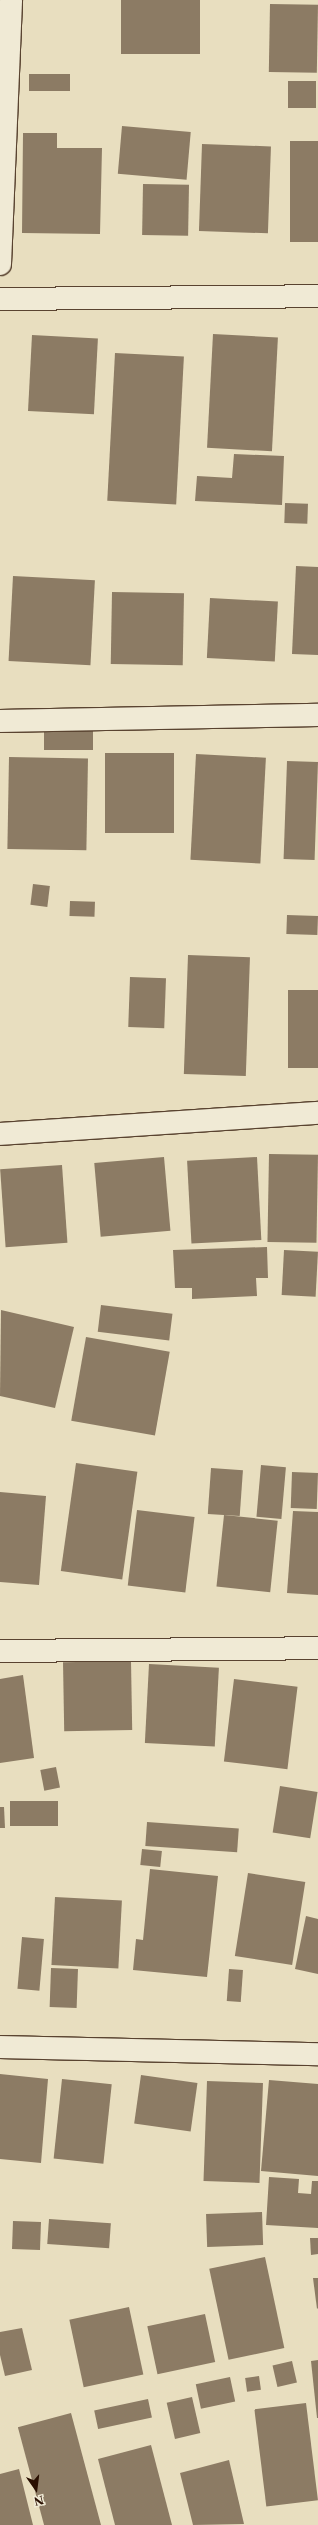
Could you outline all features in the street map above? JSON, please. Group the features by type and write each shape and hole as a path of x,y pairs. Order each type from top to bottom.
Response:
{"street":[{"path":"0,264 11,0"},
{"path":"0,299 318,296"},
{"path":"0,720 318,715"},
{"path":"0,1134 318,1113"},
{"path":"0,1651 318,1648"},
{"path":"0,2047 318,2054"}],"building":[{"path":"121,0 200,0 200,54 121,54"},
{"path":"270,4 318,5 317,73 269,72"},
{"path":"29,74 70,74 70,91 29,91"},
{"path":"288,81 316,81 316,108 288,108"},
{"path":"122,126 191,132 187,180 118,174"},
{"path":"23,133 57,133 57,148 102,148 100,234 22,233"},
{"path":"290,141 318,141 318,242 290,242"},
{"path":"202,144 271,146 268,233 199,231"},
{"path":"143,184 189,185 188,236 142,235"},
{"path":"213,334 278,337 272,451 207,448"},
{"path":"32,335 98,338 94,414 28,411"},
{"path":"115,353 184,357 176,504 107,501"},
{"path":"234,454 284,456 282,505 195,501 197,476 232,478"},
{"path":"285,503 308,504 307,524 284,523"},
{"path":"296,566 318,567 318,655 292,654"},
{"path":"13,576 95,580 90,665 9,661"},
{"path":"112,592 184,593 183,665 111,664"},
{"path":"210,598 278,602 275,661 207,658"},
{"path":"44,725 93,725 93,750 44,750"},
{"path":"105,753 174,753 174,833 105,833"},
{"path":"196,754 266,758 260,864 190,860"},
{"path":"9,757 88,758 86,850 7,849"},
{"path":"287,761 318,762 315,860 284,859"},
{"path":"33,884 50,886 47,907 30,905"},
{"path":"70,901 95,902 94,917 69,916"},
{"path":"287,915 318,916 317,935 286,934"},
{"path":"188,955 250,957 246,1076 184,1074"},
{"path":"130,977 166,978 164,1028 128,1027"},
{"path":"288,990 318,990 318,1068 288,1068"},
{"path":"269,1154 318,1155 316,1243 267,1242"},
{"path":"164,1157 170,1231 101,1237 94,1163"},
{"path":"257,1157 261,1240 191,1244 187,1161"},
{"path":"62,1165 67,1243 6,1247 0,1169"},
{"path":"267,1247 268,1278 256,1278 257,1296 192,1299 192,1288 175,1288 173,1250"},
{"path":"284,1250 318,1252 316,1297 282,1295"},
{"path":"101,1305 172,1314 169,1341 98,1332"},
{"path":"1,1310 74,1327 55,1408 0,1396"},
{"path":"86,1337 170,1352 155,1435 71,1421"},
{"path":"76,1463 137,1472 122,1580 61,1571"},
{"path":"261,1465 286,1467 281,1519 256,1517"},
{"path":"211,1468 243,1470 240,1516 208,1514"},
{"path":"292,1472 318,1473 317,1509 291,1508"},
{"path":"0,1492 46,1496 39,1585 0,1582"},
{"path":"137,1510 195,1517 185,1593 128,1585"},
{"path":"293,1511 318,1512 318,1595 287,1593"},
{"path":"224,1515 278,1521 270,1592 216,1587"},
{"path":"131,1661 132,1730 64,1731 63,1662"},
{"path":"149,1664 219,1668 215,1747 145,1743"},
{"path":"23,1675 34,1758 0,1763 0,1679"},
{"path":"234,1679 298,1687 287,1769 224,1761"},
{"path":"56,1767 60,1788 44,1791 40,1770"},
{"path":"280,1786 318,1792 310,1838 273,1832"},
{"path":"10,1801 58,1801 58,1826 10,1826"},
{"path":"0,1807 4,1807 5,1828 0,1828"},
{"path":"147,1822 239,1828 237,1852 145,1846"},
{"path":"142,1849 162,1851 160,1867 140,1865"},
{"path":"150,1869 218,1876 207,1977 133,1970 136,1939 143,1940"},
{"path":"248,1873 305,1882 292,1965 235,1956"},
{"path":"55,1897 122,1901 118,1968 51,1965"},
{"path":"306,1916 318,1919 318,1974 295,1969"},
{"path":"22,1937 44,1939 39,1991 17,1989"},
{"path":"51,1968 78,1969 77,2008 50,2007"},
{"path":"229,1969 243,1970 241,2002 227,2001"},
{"path":"0,2074 48,2079 41,2163 0,2159"},
{"path":"141,2075 197,2083 191,2131 134,2124"},
{"path":"62,2079 112,2084 103,2164 54,2159"},
{"path":"269,2080 318,2084 318,2176 261,2171"},
{"path":"207,2081 263,2083 259,2183 204,2181"},
{"path":"269,2177 299,2179 298,2193 311,2194 312,2181 318,2181 318,2228 266,2225"},
{"path":"262,2212 263,2245 207,2247 206,2214"},
{"path":"49,2219 111,2223 109,2248 47,2244"},
{"path":"13,2221 41,2222 40,2250 12,2249"},
{"path":"310,2238 318,2238 318,2254 311,2255"},
{"path":"265,2257 284,2348 229,2360 209,2269"},
{"path":"313,2278 318,2278 317,2309"},
{"path":"129,2307 143,2374 84,2387 69,2320"},
{"path":"205,2314 215,2362 157,2374 147,2326"},
{"path":"22,2328 32,2370 5,2376 0,2355 0,2332"},
{"path":"318,2360 318,2418 317,2418 311,2361"},
{"path":"292,2361 297,2382 277,2387 273,2365"},
{"path":"259,2376 261,2390 247,2392 245,2378"},
{"path":"230,2377 235,2401 201,2409 196,2384"},
{"path":"192,2397 200,2433 175,2439 167,2403"},
{"path":"148,2399 152,2418 98,2429 94,2410"},
{"path":"306,2403 318,2500 266,2507 254,2409"},
{"path":"71,2413 101,2525 44,2525 18,2427"},
{"path":"151,2445 172,2525 115,2525 98,2459"},
{"path":"229,2460 244,2524 193,2525 180,2473"},
{"path":"19,2469 33,2525 0,2525 0,2474"}]}
